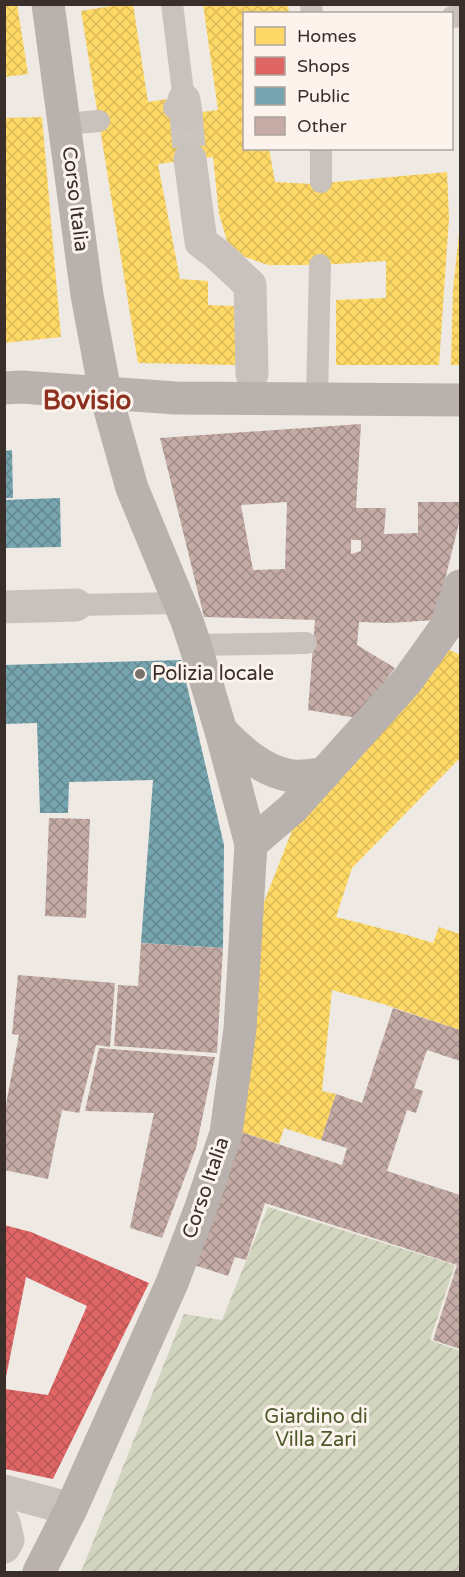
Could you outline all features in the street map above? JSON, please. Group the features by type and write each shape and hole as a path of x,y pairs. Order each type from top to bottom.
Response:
{"street":[{"name":"Corso Italia","path":"39,1572 71,1509 172,1283 226,1133 241,1017 251,844 195,645 132,488 105,393 87,295 48,4"},
{"path":"190,159 201,242 250,285 252,374"},
{"path":"4,388 21,387 176,398 460,400"},
{"path":"251,844 293,808 407,681 445,627 460,586"},
{"path":"4,607 76,605"},
{"path":"221,731 241,751 272,770 288,775 307,776 325,773"},
{"path":"4,1491 71,1509"},
{"path":"4,1523 8,1540 4,1547"}],"lane":[{"path":"172,4 180,108"},
{"path":"65,124 99,121"},
{"path":"321,150 321,182"},
{"path":"317,399 320,265"},
{"path":"76,605 179,603"},
{"path":"195,645 306,643"}],"green space":[{"name":"Giardino di Villa Zari","path":"268,1207 455,1265 430,1340 460,1351 460,1572 81,1572 184,1314 222,1320"}],"building: Homes":[{"path":"4,4 17,4 28,74 4,77"},
{"path":"133,4 148,102 168,99 170,116 218,110 203,4 288,4 289,12 243,12 243,150 269,150 275,182 313,184 447,172 449,218 439,365 336,365 336,300 386,298 386,261 268,265 245,257 227,241 219,214 213,157 158,164 180,279 208,281 208,305 234,306 236,365 138,363 81,11"},
{"path":"42,117 61,337 4,343 4,118"},
{"path":"459,233 460,365 451,365 453,290"},
{"path":"444,647 460,655 460,758 352,868 336,917 433,943 439,927 460,934 460,1030 383,1004 332,990 322,1091 336,1094 321,1140 284,1128 279,1144 238,1131 263,905 293,828"}],"building: Shops":[{"path":"4,1225 31,1232 149,1283 53,1479 5,1469 5,1389 48,1395 87,1306 26,1277 4,1387"}],"building: Public":[{"path":"12,450 13,498 4,498 4,451"},
{"path":"60,498 61,547 4,548 4,500"},
{"path":"181,660 224,845 223,948 141,943 153,780 69,782 68,813 40,813 37,723 4,724 4,665"}],"building: Other":[{"path":"361,424 356,508 386,508 384,534 418,533 418,502 460,502 460,519 435,620 359,622 357,645 395,668 357,718 308,710 315,620 204,617 160,438","holes":["287,502 285,569 253,570 241,505","351,540 361,540 361,551 351,554"]},
{"path":"49,818 90,819 86,918 45,916"},
{"path":"141,943 223,948 217,1053 114,1046 118,985 138,986"},
{"path":"18,975 115,983 110,1047 96,1045 79,1113 62,1110 48,1179 4,1170 4,1115 19,1035 12,1034"},
{"path":"393,1008 460,1030 460,1061 427,1050 414,1088 423,1091 416,1113 407,1110 387,1171 460,1195 460,1349 433,1340 457,1265 265,1203 246,1260 235,1257 228,1276 194,1265 238,1131 342,1165 347,1148 321,1140 336,1094 362,1103"},
{"path":"99,1048 215,1057 196,1148 162,1238 130,1228 154,1113 85,1111"}],"tunnel":[{"path":"186,114 190,159"}],"place":[{"name":"Polizia locale","path":"140,674"}],"district":[{"name":"Bovisio","path":"87,400"}]}
